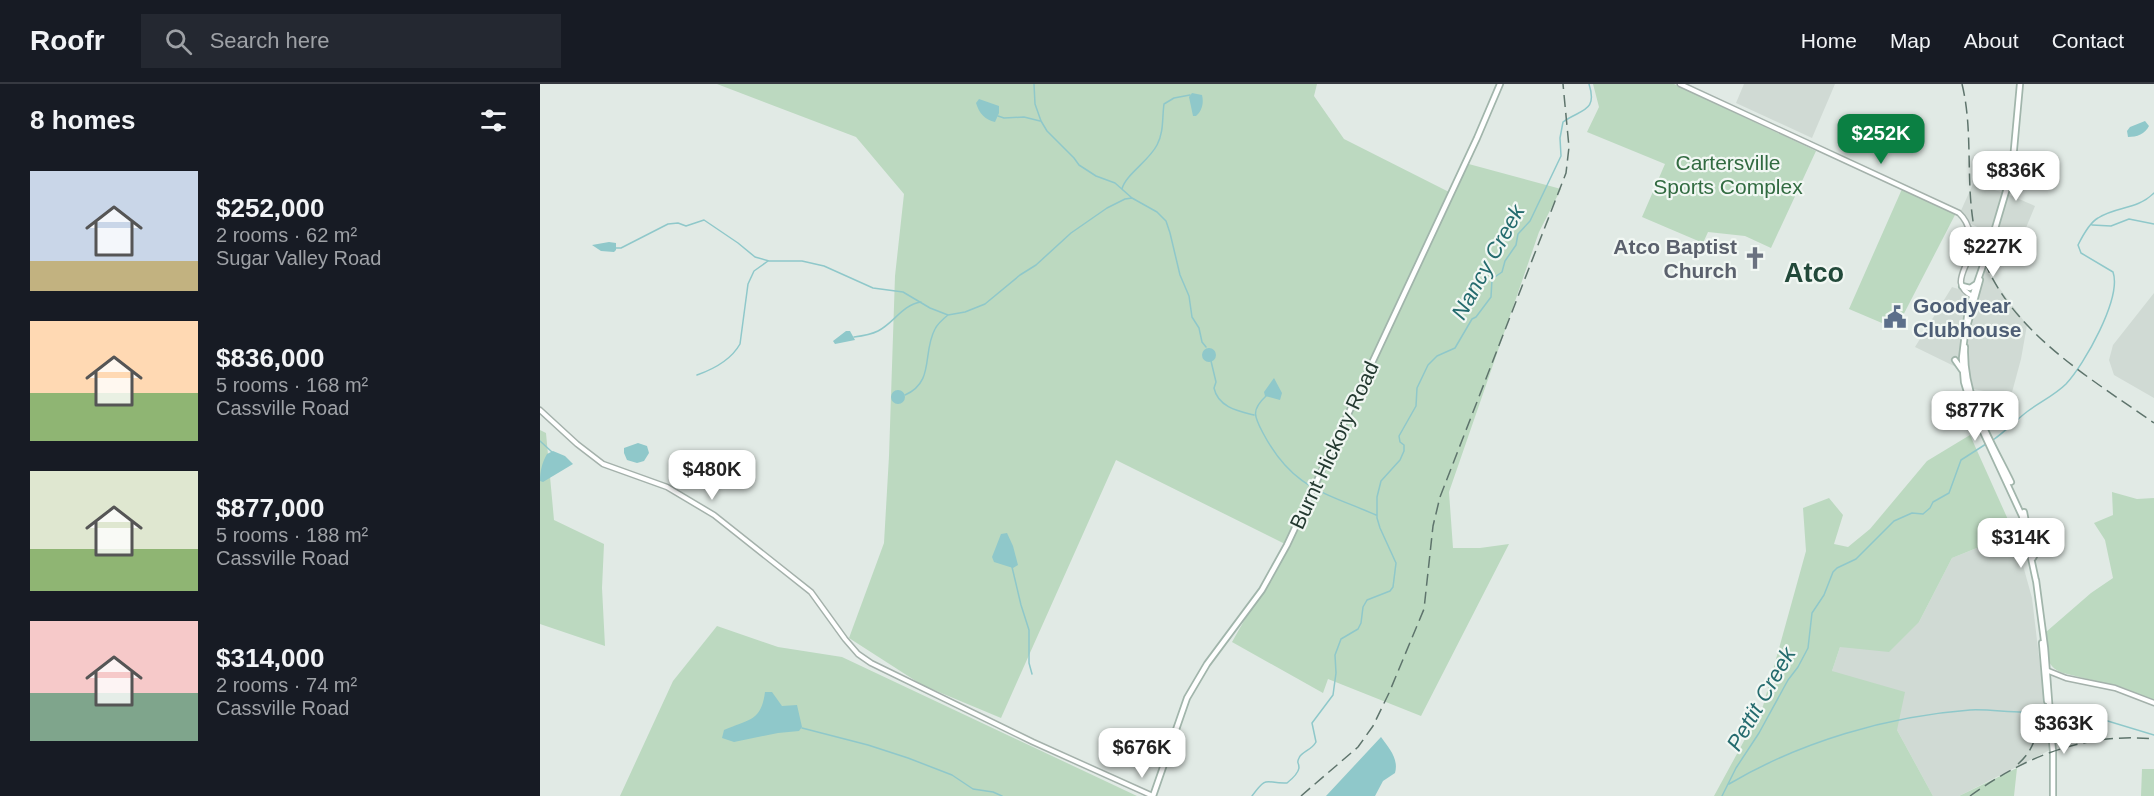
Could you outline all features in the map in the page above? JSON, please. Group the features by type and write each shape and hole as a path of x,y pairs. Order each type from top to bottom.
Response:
{"main road":[{"name":"Burnt Hickory Road","path":"1154,796 1187,698 1207,664 1262,590 1287,545 1500,84"},
{"path":"2020,84 2016,146 2008,187 1965,319 1961,354 1967,396 2022,507 2033,558 2050,714 2053,796"},
{"path":"1978,420 1965,363 1966,333 1976,284 1988,253"},
{"path":"1962,286 1970,288 1976,284"},
{"path":"1961,354 1954,360 1962,370"},
{"path":"1994,452 2022,516 2036,581"},
{"path":"2033,558 2038,549"}],"street":[{"path":"1680,84 1961,214 1971,244 1969,256 1961,274 1962,286 1973,297"},
{"path":"540,410 603,464 667,487 714,515 811,592 845,639 858,654 871,663 1033,742 1154,796"},
{"path":"2046,670 2066,678 2115,688 2154,704"}],"shaded area":[{"path":"1744,84 1835,84 1812,138 1736,103"},
{"path":"1973,184 2005,193 2035,206 2018,247 1963,220 1959,215"},
{"path":"1985,269 2027,325 2011,396 1973,389 1962,382 1960,370 1915,347 1952,287 1977,295"},
{"path":"2154,293 2154,398 2114,375 2109,360 2113,345"},
{"path":"2014,533 2032,598 2050,750 1959,796 1933,796 1897,730 1832,671 1840,647 1919,622 1952,558"}],"green space":[{"path":"717,84 1317,84 1314,96 1344,139 1451,193 1465,163 1561,189 1539,232 1449,492 1453,548 1480,548 1509,544 1421,716 1328,679 1323,693 1232,642 1287,545 1116,460 1001,718 922,685 849,638 884,543 895,276 904,194 856,137"},
{"name":"Cartersville Sports Complex","path":"1593,84 1674,84 1816,151 1771,248 1745,236 1708,232 1703,243 1642,217 1665,164 1587,132 1599,107"},
{"path":"1902,189 1956,213 1896,329 1849,309"},
{"path":"540,430 546,433 554,520 604,544 602,588 605,646 540,624"},
{"path":"1970,435 2014,533 1952,558 1919,622 1889,652 1840,647 1832,671 1905,692 1897,730 1933,796 1714,796 1763,706 1806,551 1803,508 1829,498 1843,515 1834,544 1848,547 1870,529 1927,461"},
{"path":"2112,492 2137,499 2154,498 2154,701 2124,688 2063,673 2049,662 2046,632 2091,593 2113,578 2105,540 2094,523 2113,515"},
{"path":"717,626 778,647 842,657 1137,796 620,796 673,681"},
{"path":"2017,768 2014,796 1959,796"},
{"path":"2142,769 2154,769 2154,796 2141,796"}],"water":[{"path":"1192,93 1202,95 1203,98 1203,104 1196,116 1193,116 1189,97"},
{"path":"979,99 999,106 995,122 988,120 981,113 976,103"},
{"path":"2145,121 2149,126 2143,133 2128,137 2127,131 2130,127"},
{"path":"616,243 614,252 601,251 592,245"},
{"path":"846,331 850,331 855,340 835,344 833,341"},
{"path":"1209,348 1214,350 1216,355 1214,360 1209,362 1204,360 1202,355 1204,350"},
{"path":"1274,378 1282,393 1280,400 1265,396 1264,392"},
{"path":"895,390 901,390 905,397 901,404 895,404 891,400 891,394"},
{"path":"638,443 647,446 649,453 644,461 637,463 627,460 624,448"},
{"path":"553,451 565,456 573,464 543,482 540,481 547,454"},
{"path":"1007,533 1018,565 1013,568 994,562 992,557 1001,534"},
{"path":"765,692 772,692 782,706 797,705 802,727 799,731 734,742 722,738 724,730 747,721 757,714"},
{"path":"1381,737 1392,754 1396,768 1395,773 1383,781 1375,796 1326,796"}],"waterway":[{"path":"1034,84 1035,104 1041,121 1047,131 1079,165 1096,176 1115,183 1132,198 1157,212 1166,221 1180,275 1189,296 1192,317 1206,347"},
{"name":"Nancy Creek","path":"1252,796 1264,782 1287,783 1296,774 1300,756 1316,742 1312,723 1333,695 1336,673 1335,655 1341,639 1358,629 1367,600 1390,591 1393,587 1396,563 1377,518 1377,497 1381,481 1400,460 1404,451 1404,445 1400,442 1399,436 1416,406 1417,388 1428,365 1437,356 1455,348 1472,319 1491,297 1492,279 1502,272 1505,261 1516,245 1518,234 1530,221 1561,156 1560,138 1563,122 1582,112 1589,105 1591,100 1589,84"},
{"path":"1122,189 1128,178 1149,157 1157,145 1162,130 1164,104 1174,98 1190,95"},
{"path":"998,116 1024,117 1040,121"},
{"name":"Pettit Creek","path":"1993,440 2066,384 2074,375 2100,331 2112,298 2113,272 2081,253 2078,245 2086,230 2095,220 2105,214 2134,205 2154,193"},
{"path":"616,248 621,248 668,224 678,223 686,226 704,220 755,257 769,261 802,261 824,266 873,288 903,292 930,308 948,315 965,312 985,304 1036,265 1071,233 1107,208 1132,198"},
{"name":"Pettit Creek","path":"2092,225 2111,226 2129,219 2154,224"},
{"path":"697,375 722,363 740,344 748,284 754,271 768,261"},
{"path":"854,337 878,331 903,310 921,302"},
{"path":"905,395 921,383 931,338 935,329 948,315"},
{"path":"1211,361 1216,382 1214,388 1220,400 1230,407 1254,415"},
{"path":"1266,396 1256,409 1256,418 1285,466 1310,486 1376,515"},
{"path":"540,441 552,452"},
{"name":"Pettit Creek","path":"1722,796 1736,768 1808,648 1812,613 1824,595 1833,572 1856,559 1894,521 1912,513 1923,514 1933,502 1949,493 1961,460 1986,444"},
{"path":"1012,567 1029,630 1029,663 1032,674"},
{"path":"2052,711 2068,709 2154,735"},
{"path":"1729,784 1785,756 1876,725 1939,713 1970,710 2030,712"},
{"path":"802,728 908,758 952,775 973,789 1002,796"}],"railway":[{"path":"1301,796 1358,747 1373,726 1424,609 1433,526 1440,497 1566,173 1569,147 1563,84"},
{"path":"1962,84 1967,118 1973,221 1982,256 1997,287 2017,314 2041,339 2068,362 2154,423"},
{"path":"2018,764 2034,742 2037,716"},
{"path":"1970,796 2012,770 2057,750 2104,739 2154,739"}],"place":[{"name":"Atco Baptist Church","path":"1755,258"},
{"name":"Goodyear Clubhouse","path":"1895,317"}],"district":[{"name":"Atco","path":"1814,273"}]}
